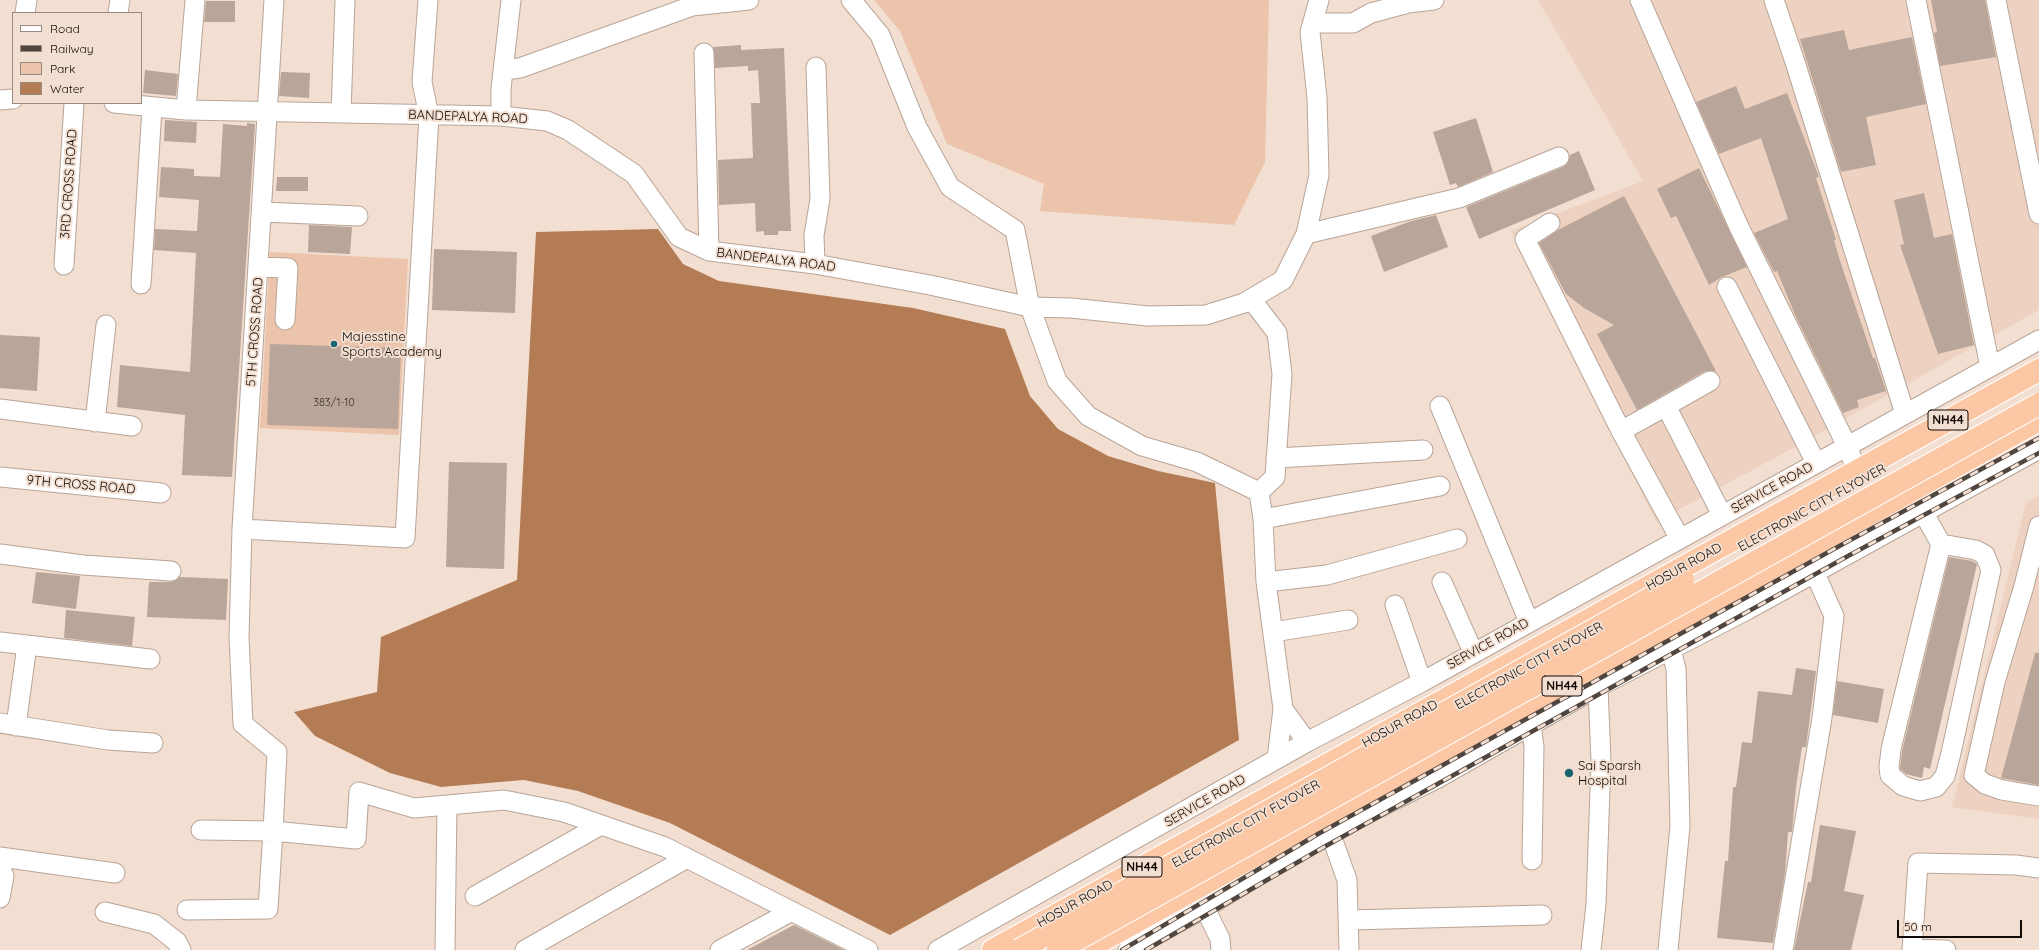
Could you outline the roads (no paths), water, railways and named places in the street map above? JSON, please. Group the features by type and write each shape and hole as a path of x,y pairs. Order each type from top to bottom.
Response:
{"highway":[{"name":"HOSUR ROAD","path":"992,950 2039,370"},
{"name":"ELECTRONIC CITY FLYOVER","path":"1019,950 2039,382"},
{"name":"ELECTRONIC CITY FLYOVER","path":"1058,950 2039,404"},
{"name":"NH44","path":"1084,950 1321,828 1805,551 2039,420"},
{"path":"1291,784 1321,828"}],"street":[{"path":"25,12 27,0"},
{"path":"118,12 120,0"},
{"path":"186,110 195,0"},
{"name":"5TH CROSS ROAD","path":"273,831 277,752 243,724 240,665 242,529 274,0"},
{"path":"342,113 345,0"},
{"path":"242,529 405,538 429,116 422,82 428,0"},
{"path":"501,116 501,89 511,0"},
{"path":"504,70 520,68 692,6 749,0"},
{"path":"851,0 880,35 917,127 950,187 1015,230 1030,307 1057,381 1088,416 1142,446 1197,462 1259,492"},
{"name":"BANDEPALYA ROAD","path":"122,104 186,110 429,116 501,116 547,121 568,130 634,174 679,237 709,252 815,264 930,285 1030,307 1071,308 1148,316 1206,315 1251,299 1284,280 1306,234 1319,175 1317,98 1310,32 1319,0"},
{"path":"1313,23 1353,23 1371,13 1408,4 1434,0"},
{"path":"1640,0 1738,225 1847,446 1857,471"},
{"path":"1774,0 1795,62 1905,414"},
{"path":"1916,0 1990,367"},
{"path":"1996,0 2039,214"},
{"path":"704,53 709,252"},
{"path":"815,264 814,235 820,199 816,67"},
{"path":"0,100 12,99"},
{"name":"3RD CROSS ROAD","path":"64,265 74,104"},
{"path":"141,284 152,108"},
{"path":"1306,234 1459,198 1558,157"},
{"path":"262,212 358,216"},
{"path":"1550,223 1524,239 1621,431 1680,538"},
{"path":"259,267 288,268 285,320"},
{"path":"1727,287 1816,463"},
{"path":"1251,299 1277,333 1282,374 1275,476 1259,492"},
{"path":"95,422 106,324"},
{"name":"SERVICE ROAD","path":"938,950 1307,742 1422,682 1473,652 2039,340"},
{"path":"1621,431 1710,381"},
{"path":"1440,406 1529,622"},
{"path":"1666,406 1722,515"},
{"path":"0,409 132,426"},
{"path":"1128,950 1205,908 1321,828 1438,778 1598,687 1815,572 2039,449"},
{"path":"1276,458 1423,450"},
{"name":"9TH CROSS ROAD","path":"0,477 161,492"},
{"path":"1263,519 1440,486"},
{"path":"1259,492 1263,519 1266,582 1283,709 1277,759"},
{"path":"1923,512 1941,544 1891,749 1889,767 1890,776 1903,786 1920,791 1936,787 1945,776 1991,570 1985,555 1976,550 1941,544"},
{"path":"2039,526 2024,586 1995,682 1974,775 1986,784 2002,790 2039,796"},
{"path":"1266,582 1327,575 1457,539"},
{"path":"1783,950 1822,718 1834,616 1805,551"},
{"path":"0,554 83,565 170,571"},
{"path":"1442,582 1473,652"},
{"path":"1395,605 1422,682"},
{"path":"1273,632 1348,620"},
{"path":"0,642 150,659"},
{"path":"26,645 8,724 108,740 153,743"},
{"path":"1668,950 1680,826 1676,669 1672,649"},
{"path":"1591,950 1596,904 1601,761 1598,687"},
{"path":"1283,709 1307,742"},
{"path":"1531,725 1534,747 1532,860"},
{"path":"201,830 273,831 356,839 359,792 414,808 504,800 564,812 665,847 868,950"},
{"path":"445,950 447,805"},
{"path":"475,896 601,825"},
{"path":"1321,828 1347,880 1349,950"},
{"path":"187,910 268,909 273,831"},
{"path":"0,857 115,873"},
{"path":"525,950 687,858"},
{"path":"1946,950 1912,949 1918,863 2016,864 2039,868"},
{"path":"0,867 4,876 0,898"},
{"path":"1205,908 1220,939 1222,950"},
{"path":"720,950 792,911"},
{"path":"105,912 154,924 177,942 181,950"},
{"path":"1349,920 1542,914"}],"water":[{"path":"658,229 683,264 719,281 913,308 1005,329 1030,396 1058,429 1108,456 1158,471 1215,483 1239,740 890,935 670,823 578,791 524,780 441,787 390,773 315,736 294,712 377,692 381,637 517,580 536,232"}],"railway":[{"path":"1122,950 1318,834 1843,544 2039,438"},
{"path":"1146,950 1324,847 1848,556 2039,453"}],"place":[{"name":"Majesstine Sports Academy","path":"334,344"},
{"name":"Sai Sparsh Hospital","path":"1569,773"}]}
